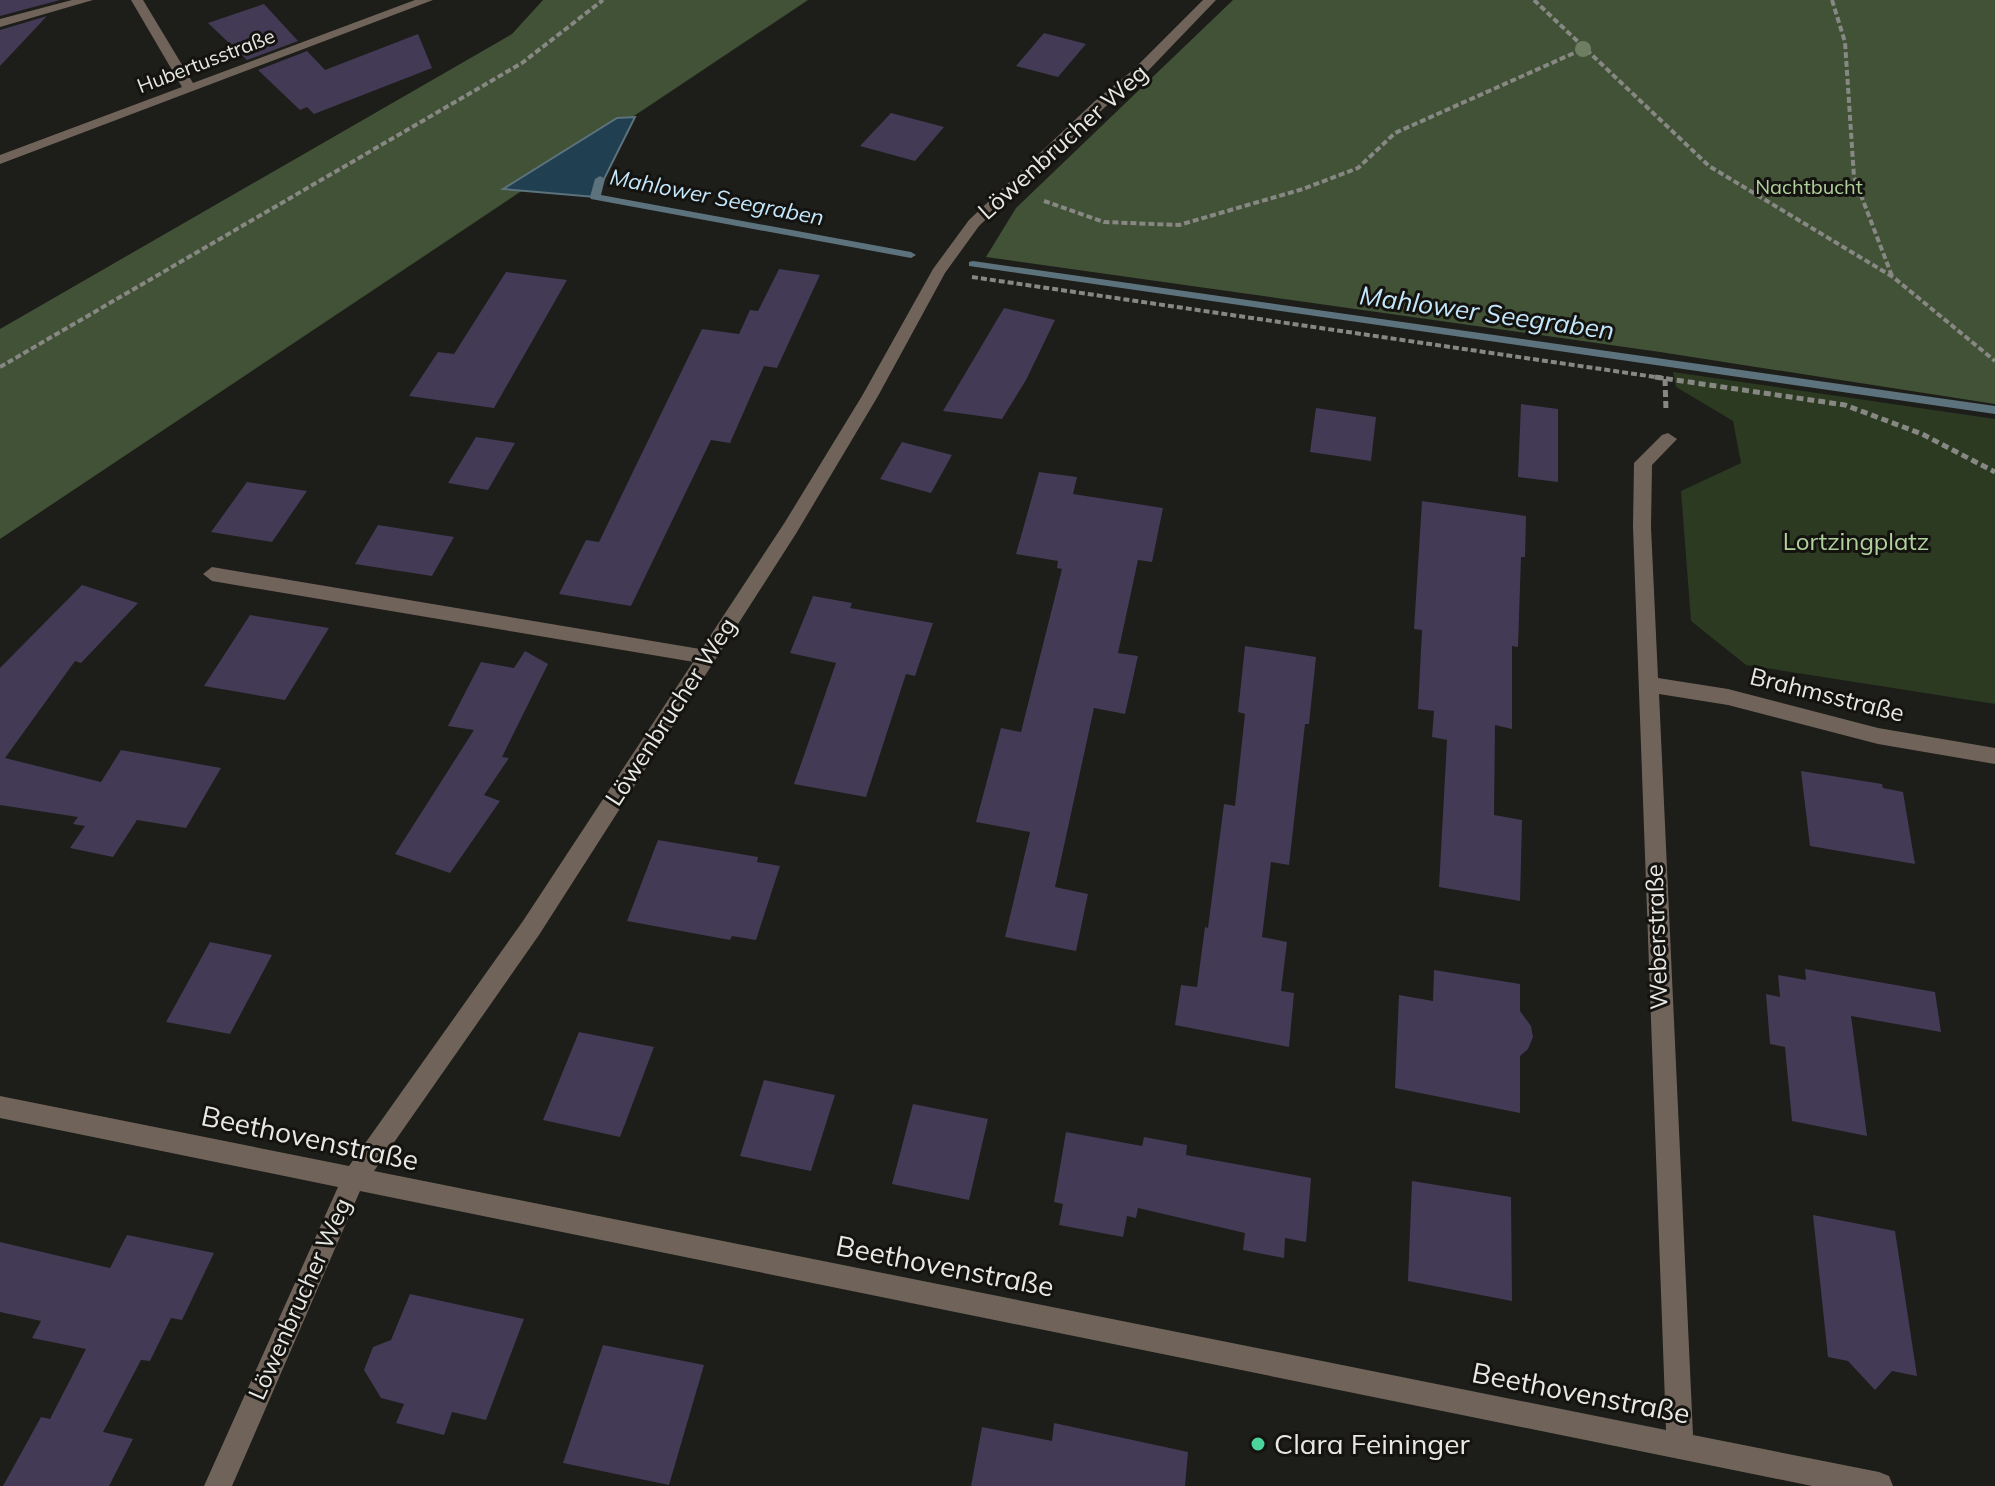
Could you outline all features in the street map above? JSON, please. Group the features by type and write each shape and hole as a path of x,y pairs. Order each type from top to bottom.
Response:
{"street":[{"path":"0,23 87,0"},
{"path":"137,0 189,88"},
{"name":"Hubertusstraße","path":"0,160 427,0"},
{"name":"Löwenbrucher Weg","path":"218,1486 353,1180 531,928 791,527 870,396 938,272 974,223 1008,189 1138,73 1210,0"},
{"name":"Weberstraße","path":"1668,439 1643,463 1647,684 1680,1446"},
{"path":"212,574 706,657"},
{"name":"Brahmsstraße","path":"1647,684 1728,697 1878,736 1995,756"},
{"name":"Beethovenstraße","path":"0,1107 1879,1486"}],"path":[{"path":"0,367 522,63 603,0"},
{"path":"1534,0 1709,166 1893,277 1995,361"},
{"path":"1832,0 1845,42 1854,177 1893,277"},
{"path":"1008,189 1104,222 1179,225 1303,189 1358,168 1395,133 1583,49"},
{"path":"971,277 1845,405 1893,419 1936,438 1995,472"}],"green space":[{"path":"543,0 808,0 0,539 0,329 512,34"},
{"name":"Nachtbucht","path":"1233,0 1995,0 1995,404 1660,352 986,257 1016,208"},
{"name":"Lortzingplatz","path":"1673,372 1995,419 1995,704 1746,665 1691,621 1681,491 1741,463 1733,421 1676,387"}],"water":[{"path":"635,117 595,197 503,189 617,118"}],"building":[{"path":"0,0 60,0 0,16"},
{"path":"264,4 298,41 247,60 208,23"},
{"path":"47,16 0,66 0,30"},
{"path":"1044,33 1086,44 1058,77 1016,66"},
{"path":"418,34 432,68 314,114 307,107 300,110 258,70 307,51 325,70"},
{"path":"891,113 944,127 915,161 860,146"},
{"path":"779,269 820,275 777,368 764,366 730,443 711,440 631,606 559,594 586,540 599,542 702,329 739,334 750,310 758,311"},
{"path":"506,272 567,280 494,408 409,396 438,352 454,354"},
{"path":"1004,308 1055,320 1026,380 1002,419 943,411"},
{"path":"1521,404 1558,409 1558,482 1518,477"},
{"path":"1316,408 1376,417 1371,461 1310,452"},
{"path":"476,437 515,443 488,490 448,483"},
{"path":"902,442 952,455 931,493 880,479"},
{"path":"1039,472 1077,477 1073,494 1163,508 1152,562 1138,560 1118,653 1138,656 1125,714 1094,708 1055,887 1088,894 1076,951 1005,937 1030,832 976,822 1001,728 1021,732 1062,569 1057,568 1058,561 1016,554"},
{"path":"247,482 307,491 272,542 211,532"},
{"path":"1422,501 1526,516 1525,557 1521,557 1518,647 1512,646 1512,729 1495,725 1494,815 1522,820 1520,901 1439,887 1447,740 1432,737 1434,711 1418,709 1422,630 1414,629"},
{"path":"378,525 454,537 432,576 355,564"},
{"path":"82,585 138,603 81,663 75,661 5,758 101,782 121,750 221,768 186,828 137,820 113,857 70,848 85,826 73,824 78,817 0,805 0,668"},
{"path":"813,596 852,603 850,608 933,623 915,676 906,674 866,797 794,784 836,663 790,653"},
{"path":"250,615 329,628 285,700 204,686"},
{"path":"1245,646 1316,657 1289,865 1271,862 1262,937 1287,942 1281,991 1294,993 1289,1047 1175,1025 1181,985 1197,987 1224,804 1235,806 1245,714 1238,712"},
{"path":"525,651 548,664 502,757 509,758 484,795 500,801 450,873 395,854 474,730 448,726 481,662 514,668"},
{"path":"1801,771 1882,784 1883,788 1903,792 1915,864 1810,846"},
{"path":"658,840 758,857 757,862 780,866 756,940 732,936 730,940 627,921"},
{"path":"210,942 272,955 230,1034 166,1022"},
{"path":"1805,969 1935,992 1941,1032 1851,1016 1867,1136 1792,1121 1785,1047 1770,1044 1766,994 1780,997 1778,975 1806,980"},
{"path":"1434,970 1520,984 1520,1011 1531,1026 1533,1037 1528,1049 1520,1056 1520,1113 1395,1088 1399,995 1433,1001"},
{"path":"579,1032 654,1047 620,1137 543,1120"},
{"path":"764,1080 835,1095 811,1171 740,1156"},
{"path":"913,1104 988,1119 969,1200 892,1184"},
{"path":"1066,1132 1142,1146 1144,1137 1187,1145 1186,1155 1311,1178 1306,1242 1285,1238 1284,1258 1243,1250 1245,1233 1138,1208 1136,1218 1127,1216 1123,1237 1059,1225 1063,1204 1054,1202"},
{"path":"1412,1181 1511,1197 1512,1301 1408,1281"},
{"path":"1813,1215 1895,1231 1917,1376 1892,1371 1875,1390 1848,1361 1828,1357"},
{"path":"127,1235 214,1253 182,1320 171,1318 150,1361 141,1360 103,1432 133,1439 109,1486 3,1486 41,1417 50,1419 86,1349 32,1338 41,1321 0,1312 0,1242 110,1268"},
{"path":"410,1294 524,1319 486,1420 452,1412 444,1435 396,1423 404,1404 381,1398 364,1370 373,1347 391,1340"},
{"path":"603,1345 704,1365 669,1485 563,1463"},
{"path":"1054,1423 1188,1452 1185,1486 971,1486 982,1427 1052,1441"}],"waterway":[{"name":"Mahlower Seegraben","path":"600,179 595,197 911,255"},
{"name":"Mahlower Seegraben","path":"973,264 1995,410"}],"place":[{"name":"Clara Feininger","path":"1258,1444"}]}
